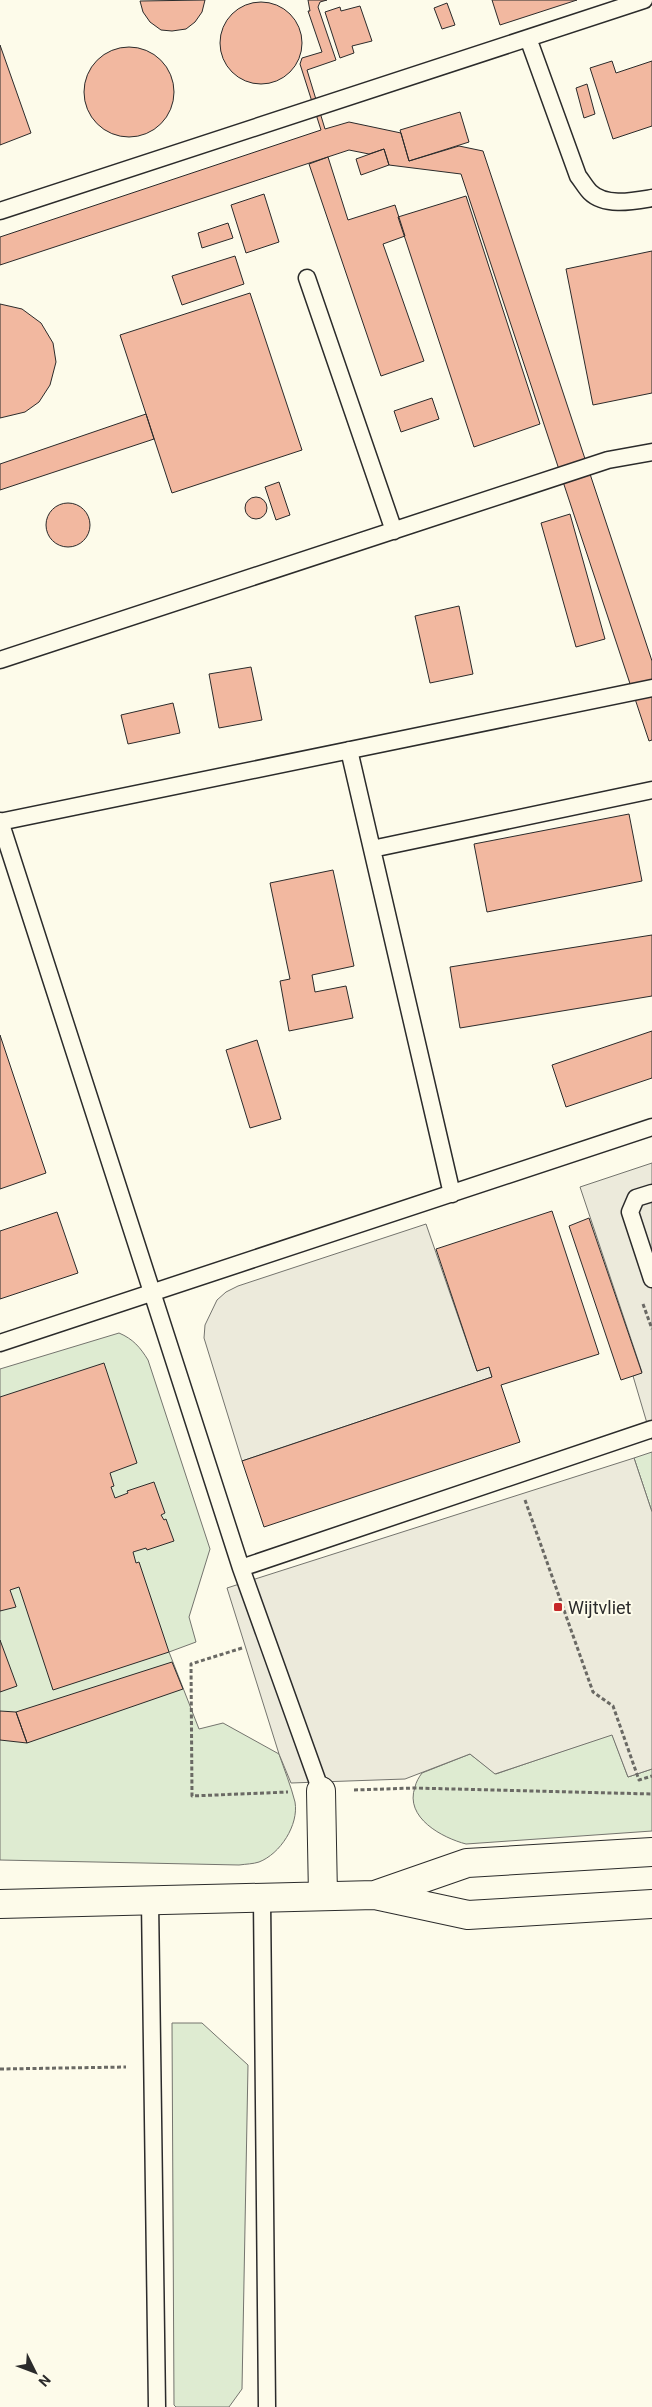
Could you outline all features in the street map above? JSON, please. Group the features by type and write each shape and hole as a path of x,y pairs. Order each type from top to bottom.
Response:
{"street":[{"path":"321,1791 323,1896"},
{"path":"375,1895 467,1863 652,1852"},
{"path":"0,1904 375,1895 468,1915 652,1904"}],"lane":[{"path":"0,211 644,0"},
{"path":"528,38 578,176 591,193 607,200 629,202 652,198"},
{"path":"307,278 394,531"},
{"path":"0,660 608,460 652,452"},
{"path":"321,1791 241,1568 0,821 652,688"},
{"path":"349,750 452,1194"},
{"path":"372,849 652,790"},
{"path":"0,1343 652,1127"},
{"path":"652,1193 636,1198 630,1212 652,1279"},
{"path":"241,1568 652,1430"},
{"path":"262,1899 266,2407"},
{"path":"150,1901 157,2407"}],"path":[{"path":"531,1517 594,1692 613,1706 639,1780 652,1776"},
{"path":"267,1640 191,1664 192,1796 414,1788 652,1794"},
{"path":"0,2069 151,2067"}],"green space":[{"path":"119,1333 136,1344 148,1360 210,1549 189,1617 196,1642 169,1652 199,1729 223,1723 279,1754 295,1802 294,1820 286,1838 281,1846 267,1858 257,1863 239,1865 0,1860 0,1369"},
{"path":"652,1452 652,1512 634,1458"},
{"path":"612,1734 628,1777 652,1769 652,1831 466,1844 437,1832 420,1817 415,1808 413,1798 415,1787 422,1773 470,1754 496,1774"},
{"path":"172,2023 202,2023 248,2065 242,2389 229,2407 176,2407 174,2405"}],"shaded area":[{"path":"652,1163 652,1440 633,1376 642,1372 580,1187"},
{"path":"426,1224 477,1371 489,1367 492,1377 242,1461 204,1338 205,1325 217,1300 226,1292 238,1286"},
{"path":"634,1458 652,1512 652,1769 628,1777 612,1735 495,1774 470,1754 405,1779 291,1783 279,1754 227,1588"}],"building":[{"path":"205,0 202,12 195,22 186,29 172,31 161,30 150,22 143,12 140,1"},
{"path":"308,0 327,0 320,2 318,7 336,60 307,70 325,129 349,122 401,133 409,161 459,146 483,151 652,661 652,740 649,741 461,174 389,165 384,149 369,154 349,150 0,265 0,237 321,130 300,64 302,58 322,52 308,11 310,11"},
{"path":"492,0 577,0 500,25"},
{"path":"253,2 269,2 284,9 295,20 302,35 299,59 290,72 269,84 253,84 238,77 227,66 220,51 220,35 227,20 238,9"},
{"path":"447,3 455,25 442,29 434,8"},
{"path":"360,6 372,41 352,46 354,53 340,58 325,12 340,7 341,11"},
{"path":"0,45 31,133 0,145"},
{"path":"120,47 138,47 154,54 167,67 174,83 174,101 167,117 154,130 138,137 120,137 104,130 91,117 84,101 84,83 91,67 104,54"},
{"path":"612,61 616,73 652,61 652,126 613,139 590,68"},
{"path":"587,84 595,114 584,118 576,88"},
{"path":"460,112 469,142 409,161 400,130"},
{"path":"384,149 389,165 361,175 356,159"},
{"path":"328,157 348,220 395,205 405,236 383,244 424,361 381,376 309,164"},
{"path":"264,194 279,242 246,253 231,205"},
{"path":"466,196 540,424 474,447 398,217"},
{"path":"228,223 233,238 202,248 198,233"},
{"path":"652,251 652,393 593,405 566,269"},
{"path":"235,256 244,284 182,305 172,276"},
{"path":"250,293 302,450 172,493 120,335"},
{"path":"0,304 22,309 41,323 53,343 56,362 50,385 39,402 25,412 0,418"},
{"path":"432,398 439,419 401,432 394,411"},
{"path":"146,414 154,439 0,490 0,464"},
{"path":"279,482 290,515 276,520 265,487"},
{"path":"256,497 264,500 267,508 264,516 256,519 248,516 245,508 248,500"},
{"path":"64,503 72,503 84,509 90,525 84,541 72,547 64,547 52,541 46,529 46,521 52,509"},
{"path":"570,514 605,639 576,647 541,523"},
{"path":"459,606 473,674 430,683 415,616"},
{"path":"251,667 262,720 219,728 209,674"},
{"path":"173,703 180,733 128,744 121,715"},
{"path":"629,814 642,881 487,912 474,844"},
{"path":"333,870 354,966 312,975 315,992 346,986 353,1018 289,1031 280,981 290,979 270,883"},
{"path":"652,935 652,996 460,1028 450,967"},
{"path":"652,1031 652,1078 566,1107 552,1065"},
{"path":"0,1035 46,1173 0,1189"},
{"path":"257,1040 281,1119 250,1128 226,1050"},
{"path":"552,1211 599,1354 501,1385 520,1442 264,1527 242,1461 492,1377 489,1367 477,1371 436,1249"},
{"path":"57,1212 78,1273 0,1299 0,1231"},
{"path":"589,1218 642,1373 621,1380 569,1226"},
{"path":"104,1363 137,1463 110,1473 114,1486 111,1487 115,1498 128,1493 127,1491 154,1482 165,1513 161,1515 164,1520 166,1519 174,1541 147,1550 146,1548 133,1552 136,1563 139,1562 169,1652 53,1690 19,1587 10,1590 16,1607 0,1611 0,1397"},
{"path":"0,1640 17,1686 0,1692"},
{"path":"172,1662 183,1689 27,1743 16,1712"},
{"path":"0,1711 16,1712 27,1743 0,1740"}],"place":[{"name":"Wijtvliet","path":"558,1607"}]}
